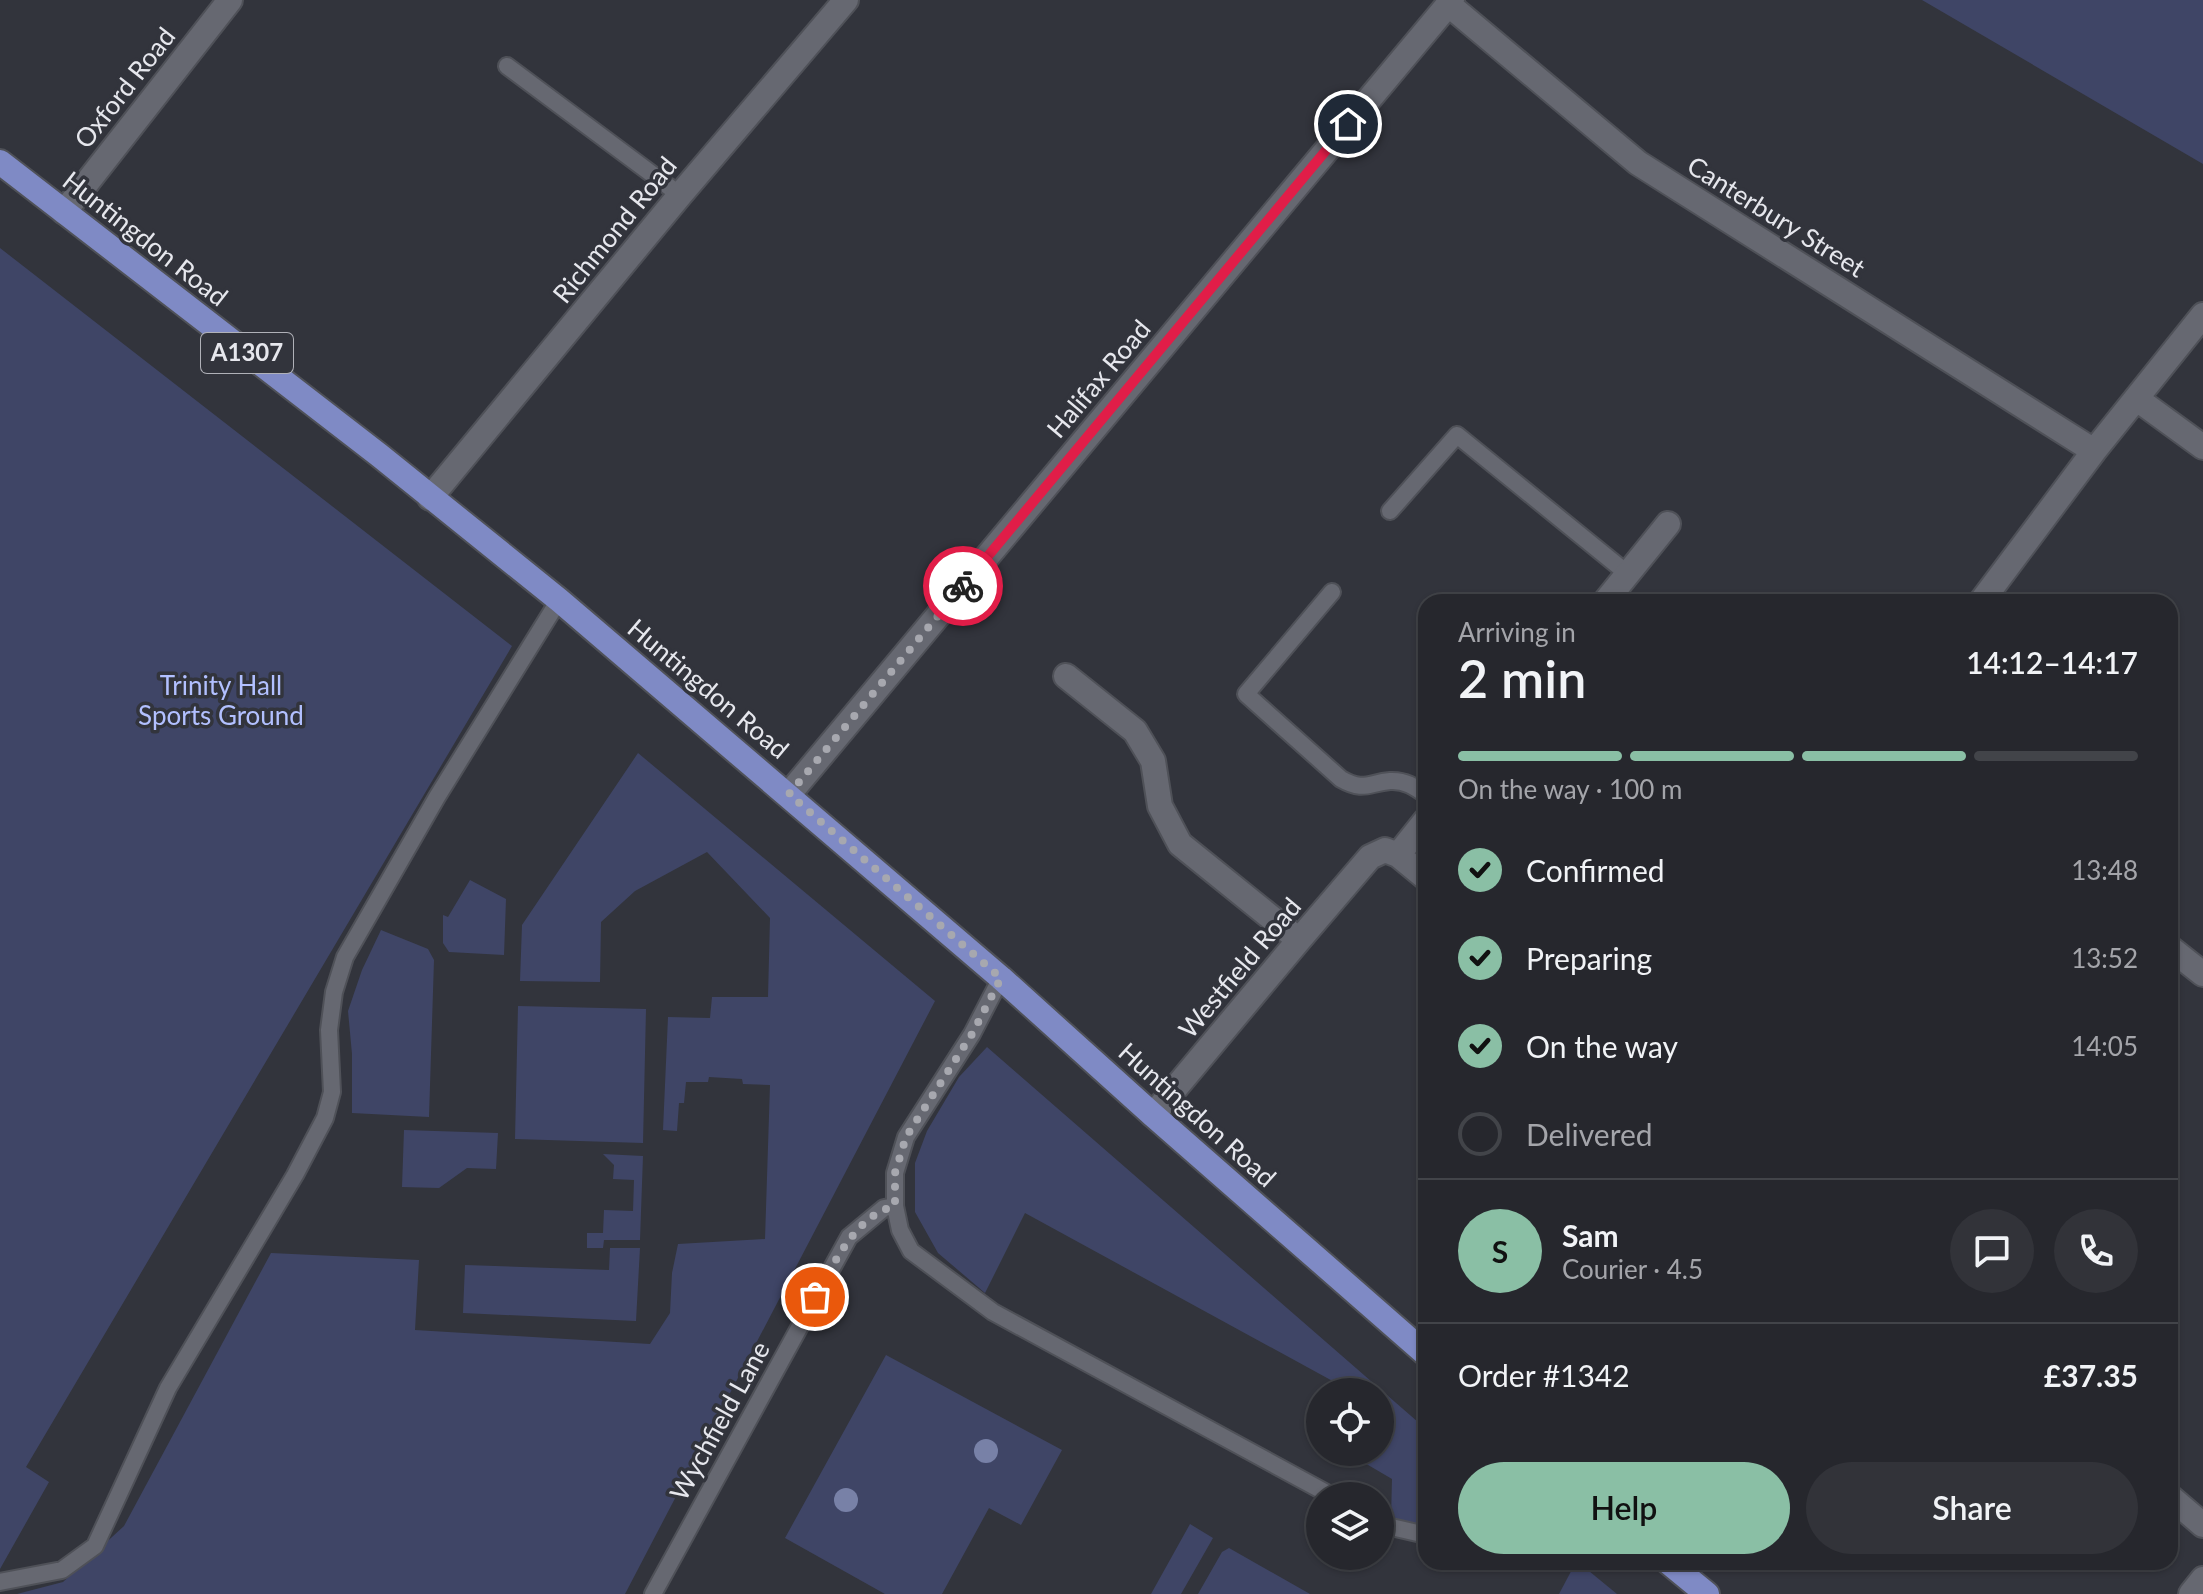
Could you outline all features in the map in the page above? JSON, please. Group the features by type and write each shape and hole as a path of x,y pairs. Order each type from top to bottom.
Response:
{"main road":[{"name":"Huntingdon Road","path":"0,162 354,436 559,600 1001,978 1418,1347"},
{"path":"1678,1570 1707,1594"}],"street":[{"name":"Oxford Road","path":"64,212 230,0"},
{"name":"Richmond Road","path":"430,498 846,0"},
{"name":"Canterbury Street","path":"1450,2 1638,163 2094,451"},
{"name":"Halifax Road","path":"789,794 1450,2"},
{"path":"1987,594 2094,451 2203,315"},
{"path":"2137,399 2203,447"},
{"path":"1612,594 1668,524"},
{"path":"1066,676 1135,731 1153,761 1160,806 1180,844 1299,940"},
{"path":"1418,830 1398,855 1418,871"},
{"name":"Westfield Road","path":"1153,1115 1370,857 1385,850 1398,855"},
{"path":"2178,954 2203,974"},
{"path":"2178,1504 2203,1525"},
{"path":"2191,1594 2203,1579"}],"lane":[{"path":"507,66 680,195"},
{"path":"1390,511 1457,435 1628,574"},
{"path":"1332,592 1246,694 1341,779 1354,786 1391,781 1408,783 1418,790"},
{"path":"0,1582 62,1570 95,1546 168,1388 295,1175 325,1118 332,1092 329,1030 334,992 345,957 437,797 559,600"},
{"path":"1001,978 972,1034 906,1137 895,1173 895,1206 900,1230 911,1251 993,1312 1306,1482"},
{"name":"Wychfield Lane","path":"653,1594 849,1237 884,1208 895,1206"},
{"path":"1394,1528 1418,1533"}],"green space":[{"path":"1922,0 2203,0 2203,164"},
{"name":"Trinity Hall Sports Ground","path":"0,248 512,646 26,1467 49,1482 0,1569"},
{"path":"638,753 935,1001 625,1594 17,1594 63,1582 124,1526 271,1253 419,1260 415,1330 650,1344 670,1313 672,1273 678,1244 765,1239 770,1085 743,1084 742,1079 709,1077 708,1082 686,1082 684,1103 679,1103 677,1131 663,1130 668,1017 710,1018 712,997 768,997 770,918 707,852 635,891 601,922 600,982 520,981 522,925"},
{"path":"470,880 506,899 504,955 449,952 443,943 443,915 448,917"},
{"path":"381,930 428,949 434,960 429,1117 352,1113 348,1011 362,970"},
{"path":"518,1006 646,1009 643,1143 515,1139"},
{"path":"987,1047 1367,1378 1327,1378 1025,1213 985,1293 938,1253 915,1212 915,1163 927,1131 959,1077"},
{"path":"404,1130 498,1133 496,1169 467,1168 439,1188 402,1187"},
{"path":"603,1154 643,1156 640,1240 604,1240 603,1248 587,1248 587,1233 603,1233 604,1210 633,1211 634,1180 613,1179 614,1165"},
{"path":"610,1248 640,1248 636,1321 463,1313 465,1265 609,1270"},
{"path":"886,1355 1062,1450 1021,1525 989,1508 942,1594 885,1594 785,1538"},
{"path":"1394,1401 1418,1422 1418,1524 1394,1519 1392,1479 1370,1466 1394,1466"},
{"path":"1190,1524 1213,1538 1181,1594 1151,1594"},
{"path":"1229,1548 1310,1594 1198,1594 1222,1552"},
{"path":"1572,1570 1588,1570 1617,1594 1559,1594"}],"way so far":[{"path":"815,1297 849,1237 884,1208 895,1206 895,1173 906,1137 972,1034 1001,978 789,794 963,586"}],"route":[{"path":"963,586 1348,124"}]}
